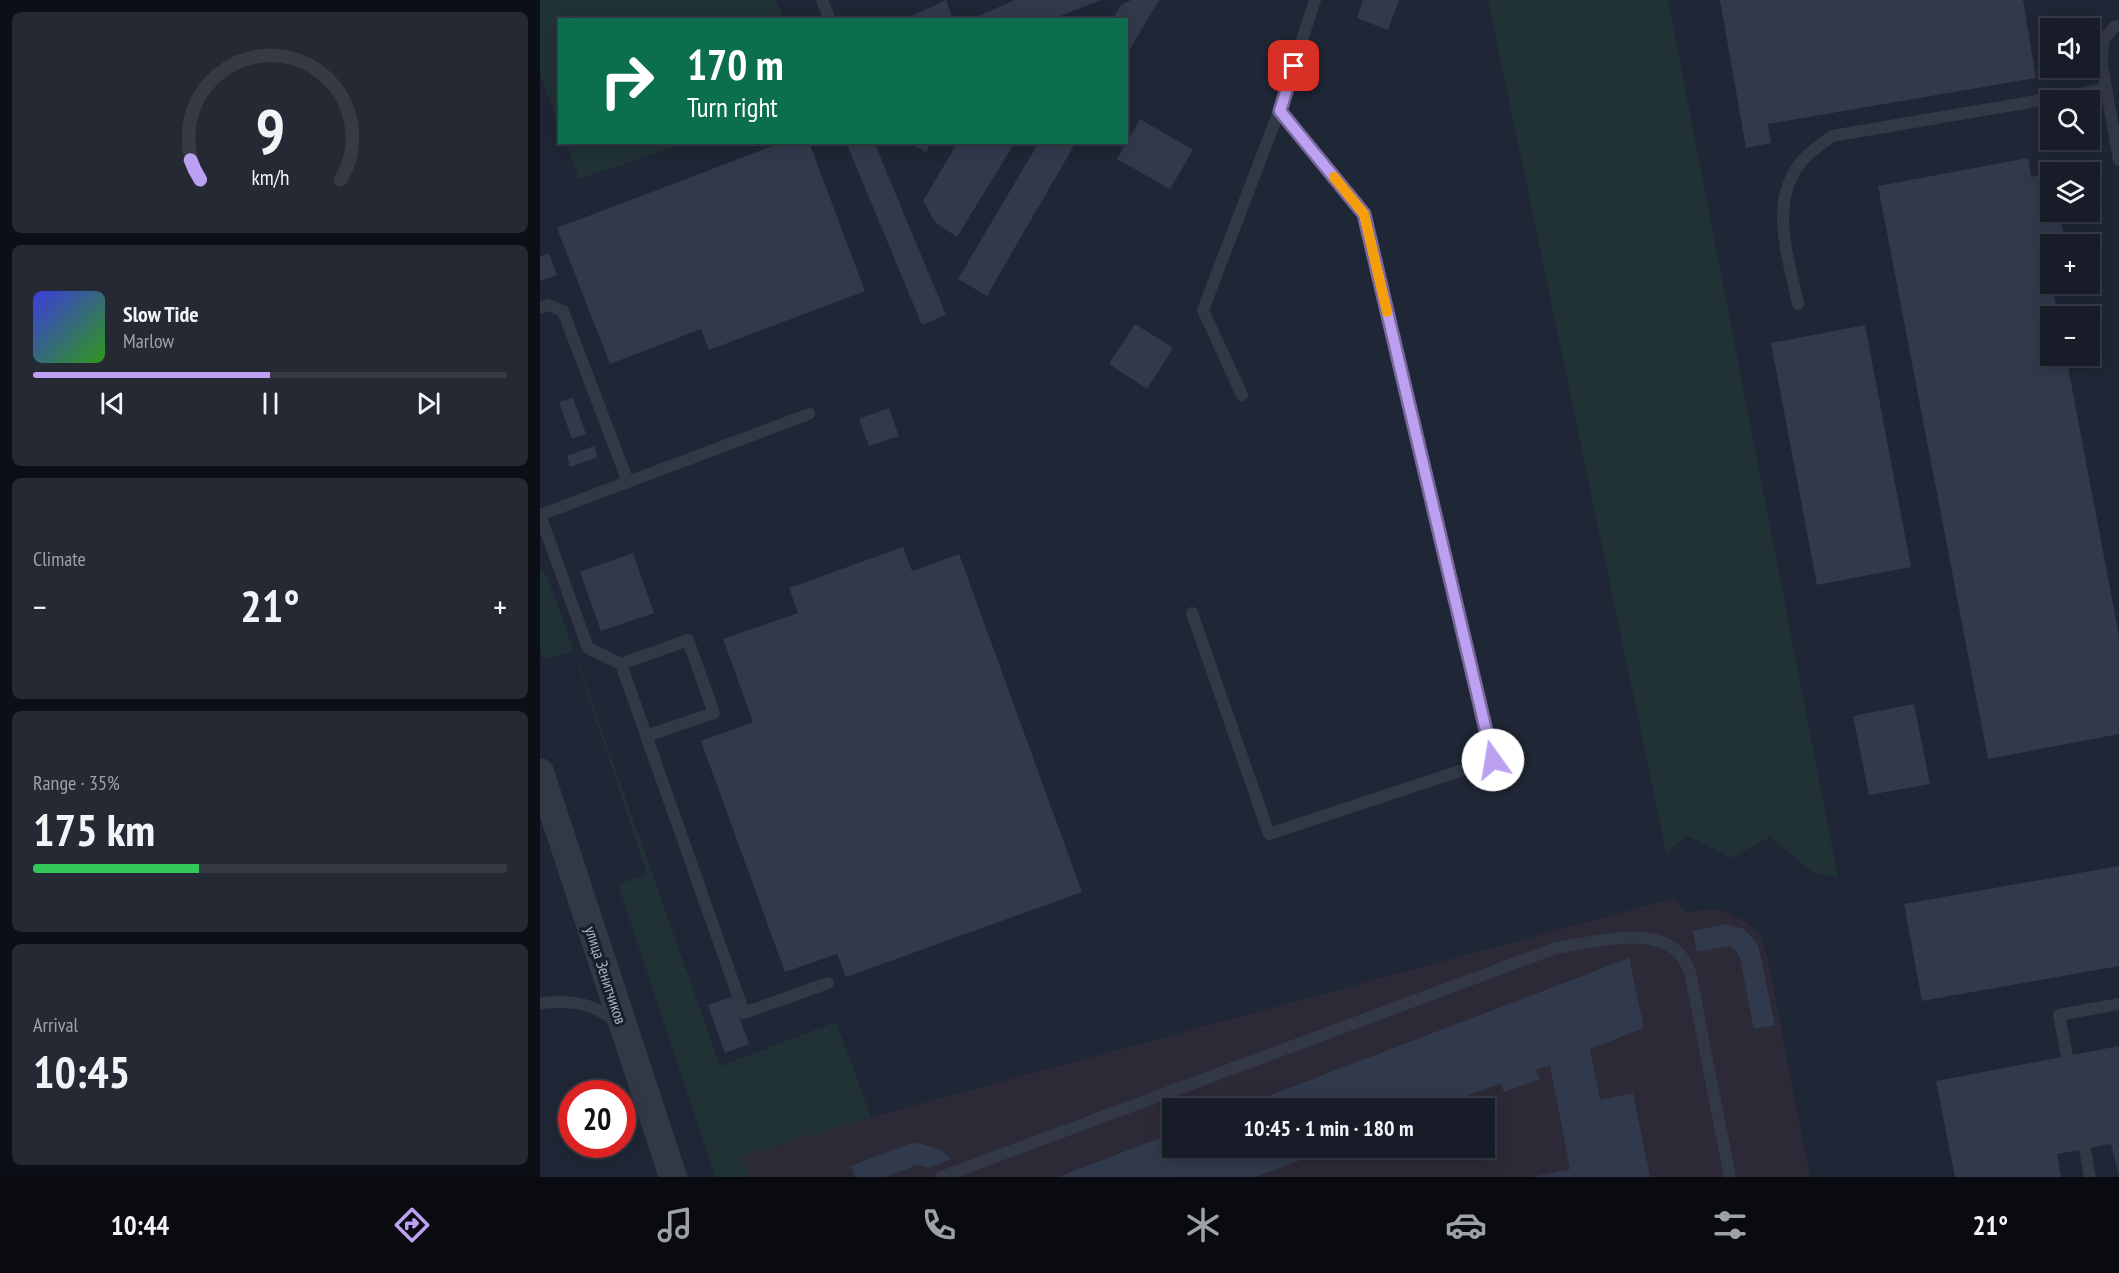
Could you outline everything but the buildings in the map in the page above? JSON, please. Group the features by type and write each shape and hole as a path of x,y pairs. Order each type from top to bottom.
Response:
{"street":[{"name":"улица Зенитчиков","path":"540,772 673,1177"}],"lane":[{"path":"822,0 829,18"},
{"path":"1242,395 1203,310 1280,111 1315,0"},
{"path":"2119,26 2114,27 2103,40 2106,89 2119,160"},
{"path":"1798,304 1782,222 1785,192 1802,161 1832,136 2106,89"},
{"path":"1192,613 1269,834 1493,760 1364,214 1280,111"},
{"path":"540,308 548,305 562,311 628,482"},
{"path":"809,414 540,515 588,648 621,664 744,1013 828,983"},
{"path":"621,664 688,640 714,713 646,736"},
{"path":"941,1177 1556,948 1638,937 1660,940 1679,953 1690,972 1730,1177"},
{"path":"540,1003 568,1001 584,1004 606,1014 624,1029"},
{"path":"2067,1056 2059,1015 2119,1004"},
{"path":"2085,1149 2090,1177"}],"shaded area":[{"path":"540,0 776,0 784,18 558,18 558,123 540,73"},
{"path":"1488,0 1668,0 1838,878 1814,873 1770,837 1731,858 1688,836 1666,852"},
{"path":"567,144 682,144 579,179"},
{"path":"540,567 547,576 557,603 720,1066 836,1022 871,1117 743,1156 749,1177 715,1177 618,884 647,874 573,651 544,660 540,649"},
{"path":"1675,898 1685,912 1719,909 1742,920 1759,932 1767,956 1810,1177 749,1177 743,1156 871,1117"}],"slow traffic":[{"path":"1334,177 1364,214 1387,312"}],"route":[{"path":"1294,66 1280,111 1364,214 1493,760"}]}
